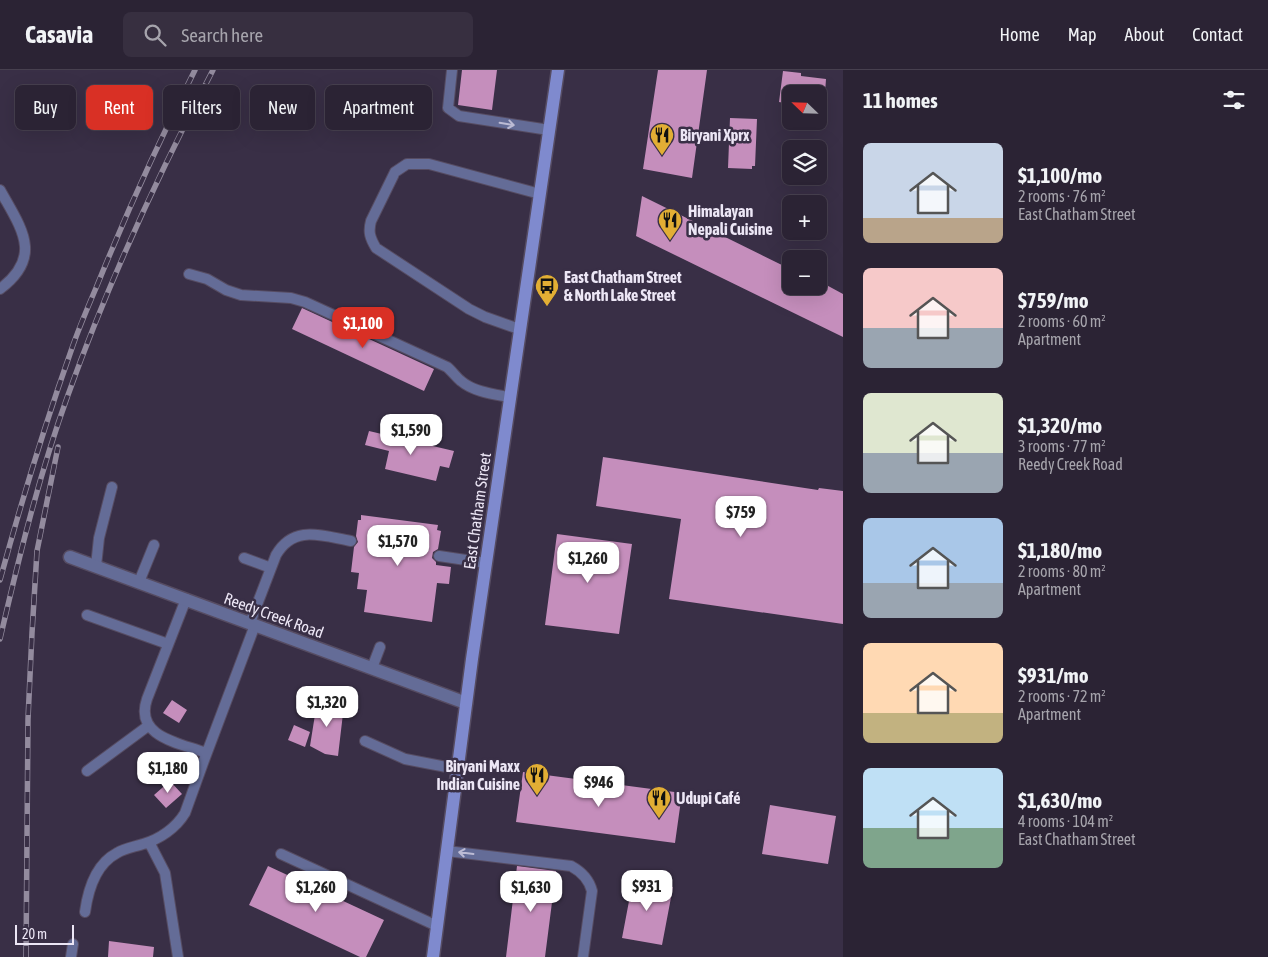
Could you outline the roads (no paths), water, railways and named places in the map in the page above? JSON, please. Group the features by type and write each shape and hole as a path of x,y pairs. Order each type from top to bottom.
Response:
{"main road":[{"name":"East Chatham Street","path":"432,957 509,397 558,70"}],"street":[{"name":"Reedy Creek Road","path":"70,557 466,703"}],"lane":[{"path":"452,70 448,108 458,116 549,130"},
{"path":"519,329 469,309 376,248 370,237 369,229 371,221 395,172 407,164 429,164 540,194"},
{"path":"0,190 22,230 26,242 26,254 10,281 0,289"},
{"path":"189,274 207,279 226,290 241,295 291,298 305,302 447,367 459,380 470,387 483,392 509,397"},
{"path":"96,566 99,538 112,487"},
{"path":"85,912 94,878 106,861 116,853 162,836 181,820 190,802 271,568 281,547 294,536 312,534 351,541"},
{"path":"139,582 154,545"},
{"path":"439,556 486,563"},
{"path":"244,558 271,568"},
{"path":"186,600 144,706 145,720 154,732 162,737 206,753"},
{"path":"88,615 168,644"},
{"path":"372,668 380,647"},
{"path":"86,771 148,726"},
{"path":"365,741 405,760 457,769"},
{"path":"149,842 165,873 178,957"},
{"path":"447,851 571,866 578,870 589,881 592,891 583,957"},
{"path":"281,854 436,926"},
{"path":"71,957 72,944"}],"railway":[{"path":"0,580 33,465 77,335 131,205 195,70"},
{"path":"0,639 39,486 83,353 135,230 213,70"},
{"path":"26,957 28,719 37,551 58,447"}],"place":[{"name":"Biryani Xprx","path":"662,156"},
{"name":"Himalayan Nepali Cuisine","path":"670,241"},
{"name":"East Chatham Street & North Lake Street","path":"547,307"},
{"name":"Biryani Maxx Indian Cuisine","path":"537,796"},
{"name":"Udupi Café","path":"659,819"}]}
